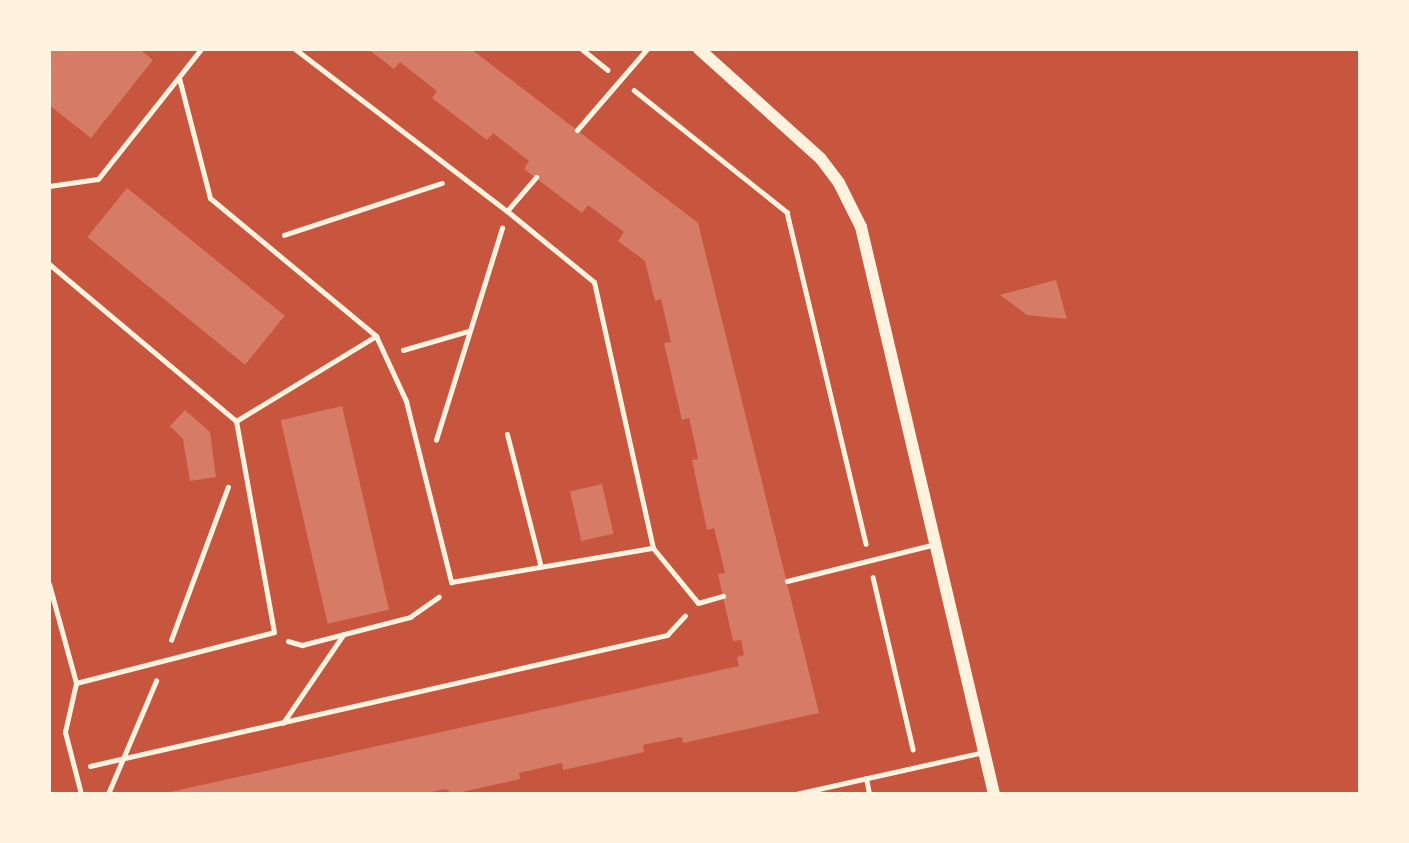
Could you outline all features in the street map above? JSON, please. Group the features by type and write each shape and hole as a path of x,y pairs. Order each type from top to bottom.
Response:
{"street":[{"path":"699,49 821,159 839,183 861,228 994,794"}],"lane":[{"path":"49,186 98,179 201,49"},
{"path":"295,49 508,211 593,282 653,548 698,603 723,597"},
{"path":"577,130 647,49"},
{"path":"179,78 210,198 376,337 406,401 451,583 653,548"},
{"path":"508,211 536,177"},
{"path":"49,264 236,421 274,632 76,683"},
{"path":"236,421 376,337"},
{"path":"507,434 541,567"},
{"path":"787,580 935,544"},
{"path":"49,584 76,683 65,732 81,794"},
{"path":"796,794 984,752"},
{"path":"866,778 869,794"}],"path":[{"path":"582,49 787,212 917,767"},
{"path":"263,242 463,176"},
{"path":"425,476 508,211"},
{"path":"385,355 470,331"},
{"path":"108,794 126,758 242,450"},
{"path":"274,632 302,645 344,634 425,611 451,583"},
{"path":"75,770 667,635 698,603"},
{"path":"283,723 344,634"}],"building":[{"path":"49,49 139,49 153,60 91,138 49,105"},
{"path":"368,49 471,49 698,223 819,713 683,743 682,737 643,745 644,752 563,770 562,763 519,773 520,779 453,794 446,789 421,794 161,794 739,666 737,657 744,655 741,640 733,641 718,574 725,573 714,528 707,530 692,460 698,459 694,439 689,418 682,420 664,343 671,342 661,299 655,301 645,261 618,241 624,232 588,205 582,213 524,169 529,161 493,133 487,140 432,98 437,91 400,62 394,69"},
{"path":"127,188 285,316 245,365 87,237"},
{"path":"1056,280 1067,319 1027,315 1000,295"},
{"path":"342,406 389,610 328,624 281,420"},
{"path":"185,410 210,432 216,477 190,481 183,439 170,426"},
{"path":"602,484 613,534 581,541 570,491"}]}
